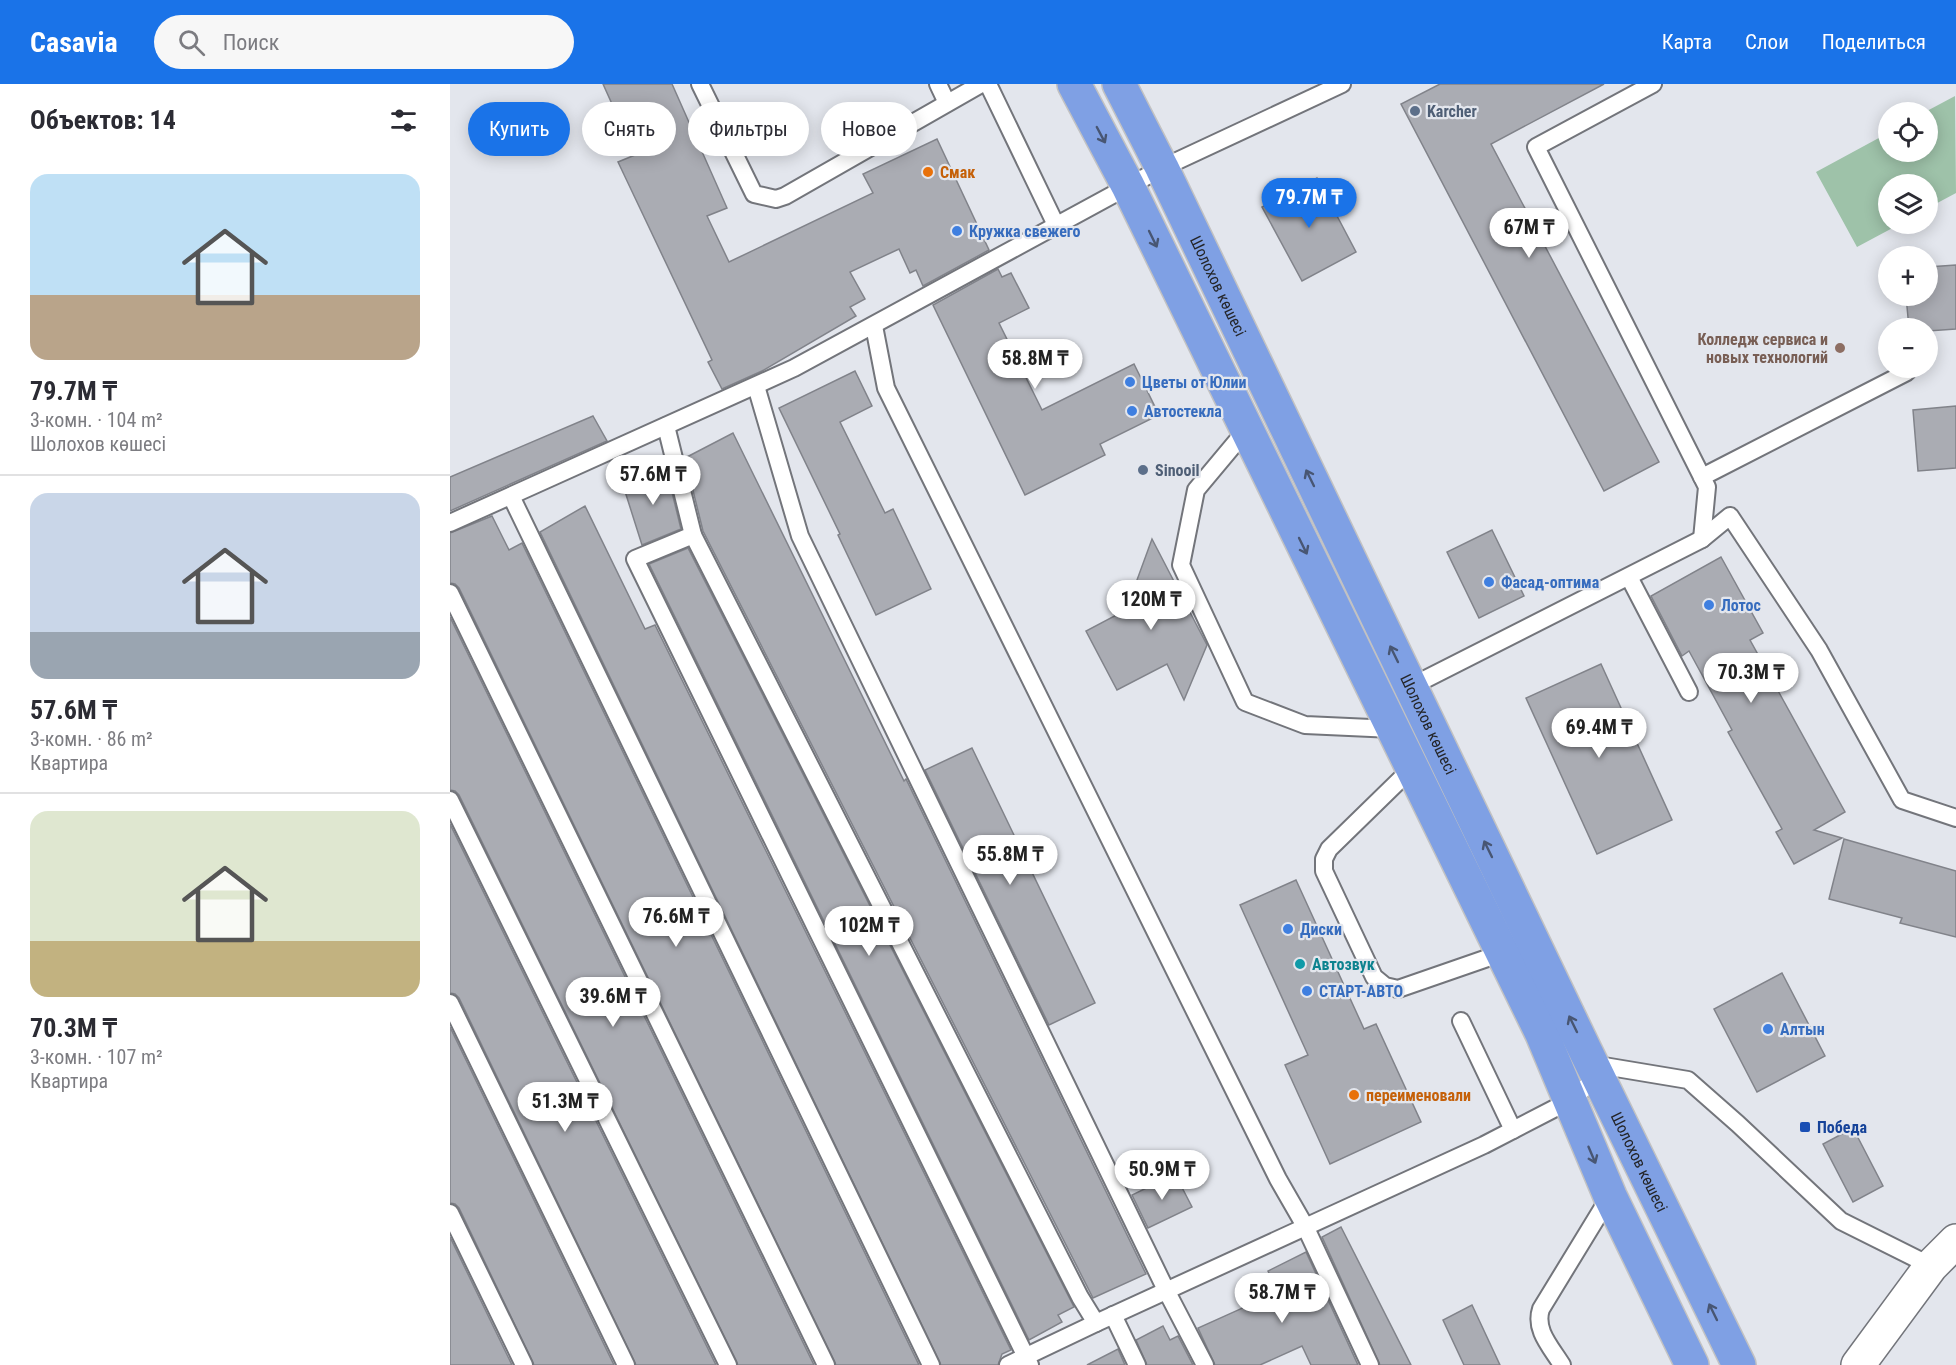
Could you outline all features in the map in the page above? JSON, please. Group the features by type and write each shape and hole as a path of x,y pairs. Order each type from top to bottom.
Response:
{"highway":[{"name":"Шолохов көшесі","path":"1074,84 1128,186 1546,1041 1610,1196 1692,1365"},
{"name":"Шолохов көшесі","path":"1119,84 1162,168 1410,687 1739,1365"}],"street":[{"path":"1858,1365 1931,1266 1956,1241"}],"lane":[{"path":"700,84 754,194 776,199 981,84"},
{"path":"938,84 947,103"},
{"path":"988,84 1056,225"},
{"path":"1653,84 1536,147 1707,487 1702,539"},
{"path":"450,523 794,368 1162,168 1340,85"},
{"path":"874,326 886,388 1272,1168 1305,1226 1370,1365"},
{"path":"1702,477 1895,378"},
{"path":"756,386 800,536 1166,1290 1205,1365"},
{"path":"666,426 693,535 1080,1297 1096,1323"},
{"path":"1246,429 1196,490 1181,566 1245,702 1305,725 1393,729"},
{"path":"511,496 931,1365"},
{"path":"1410,687 1702,539 1730,516 1819,650 1902,800 1956,818"},
{"path":"693,535 635,560 1028,1361"},
{"path":"1629,577 1689,692"},
{"path":"450,593 826,1365"},
{"path":"1412,768 1329,849 1324,859 1324,871 1374,977 1385,986 1398,989 1502,953"},
{"path":"450,800 728,1365"},
{"path":"450,1003 626,1365"},
{"path":"1461,1021 1513,1130"},
{"path":"1008,1365 1028,1361 1096,1323 1513,1130 1569,1101 1595,1070 1688,1080 1840,1221 1931,1266"},
{"path":"1562,1365 1540,1329 1538,1318 1541,1309 1610,1196"},
{"path":"450,1213 524,1365"},
{"path":"1113,1315 1137,1365"}],"green space":[{"path":"1955,96 1956,193 1938,203 1938,174 1878,174 1878,234 1881,234 1857,247 1816,172 1878,138 1878,162 1938,162 1938,105"}],"building":[{"path":"603,84 672,84 688,120 688,156 704,156 727,208 707,216 729,262 873,193 863,174 901,156 917,156 917,148 937,139 989,250 923,286 916,270 910,273 899,249 850,272 865,299 850,307 856,316 762,371 722,389 708,362 712,360 618,162 633,156 676,156 676,102 611,102"},
{"path":"1440,84 1604,84 1491,144 1659,462 1604,491 1401,104"},
{"path":"1317,178 1356,252 1302,281 1262,207"},
{"path":"1956,265 1956,329 1938,330 1938,318 1908,318 1907,306 1938,306 1938,266"},
{"path":"998,269 1002,277 1011,273 1029,308 999,323 1042,410 1134,364 1159,415 1100,444 1105,455 1025,495 933,305"},
{"path":"855,371 872,406 840,422 885,513 893,509 931,589 876,615 779,408"},
{"path":"1956,406 1956,468 1918,471 1913,410"},
{"path":"593,416 607,441 450,511 450,477"},
{"path":"733,433 904,781 906,779 1146,1274 1093,1298 703,531 685,458"},
{"path":"666,468 681,529 642,545 623,485 648,470 650,476"},
{"path":"585,506 645,629 655,625 1011,1350 1002,1354 998,1365 941,1365 540,532"},
{"path":"492,516 509,550 522,543 919,1365 836,1365 459,588 450,583 450,533"},
{"name":"Фасад-оптима","path":"1492,530 1524,596 1479,618 1447,552"},
{"path":"1152,539 1207,645 1184,700 1167,664 1117,690 1086,631 1126,610"},
{"path":"688,548 1074,1307 1058,1315 1062,1322 1029,1340 649,564"},
{"path":"1721,557 1763,633 1750,640 1845,812 1814,830 1842,838 1794,864 1776,832 1782,829 1728,732 1732,730 1689,651 1682,656 1651,596"},
{"path":"450,617 814,1365 738,1365 459,795 450,790"},
{"path":"1601,664 1672,820 1597,854 1526,698"},
{"path":"972,748 1095,1003 1049,1025 925,770"},
{"path":"450,824 716,1365 636,1365 459,998 450,993"},
{"path":"1844,839 1956,871 1956,937 1900,923 1902,918 1829,899"},
{"path":"1296,880 1364,1029 1376,1024 1421,1122 1330,1164 1285,1065 1308,1055 1240,905"},
{"name":"Алтын","path":"1782,973 1825,1056 1757,1092 1714,1009"},
{"path":"450,1027 614,1365 534,1365 459,1208 450,1203"},
{"path":"1853,1128 1883,1186 1853,1202 1823,1144"},
{"path":"1175,1174 1192,1207 1148,1228 1132,1195"},
{"path":"1341,1227 1411,1365 1380,1365 1322,1237"},
{"path":"450,1237 512,1365 450,1365"},
{"path":"1306,1252 1358,1365 1311,1365 1302,1346 1260,1365 1215,1365 1198,1328 1278,1292 1268,1271"},
{"path":"1472,1305 1500,1365 1464,1365 1443,1320"},
{"path":"1163,1326 1170,1340 1178,1336 1193,1365 1147,1365 1136,1340"},
{"path":"1118,1349 1125,1365 1087,1365"}],"place":[{"name":"Karcher","path":"1415,111"},
{"name":"Смак","path":"928,172"},
{"name":"Кружка свежего","path":"957,231"},
{"name":"Колледж сервиса и новых технологий","path":"1840,348"},
{"name":"Цветы от Юлии","path":"1130,382"},
{"name":"Автостекла","path":"1132,411"},
{"name":"Sinooil","path":"1143,470"},
{"name":"Фасад-оптима","path":"1489,582"},
{"name":"Лотос","path":"1709,605"},
{"name":"Диски","path":"1288,929"},
{"name":"Автозвук","path":"1300,964"},
{"name":"СТАРТ-АВТО","path":"1307,991"},
{"name":"Алтын","path":"1768,1029"},
{"name":"переименовали","path":"1354,1095"},
{"name":"Победа","path":"1805,1127"}]}
